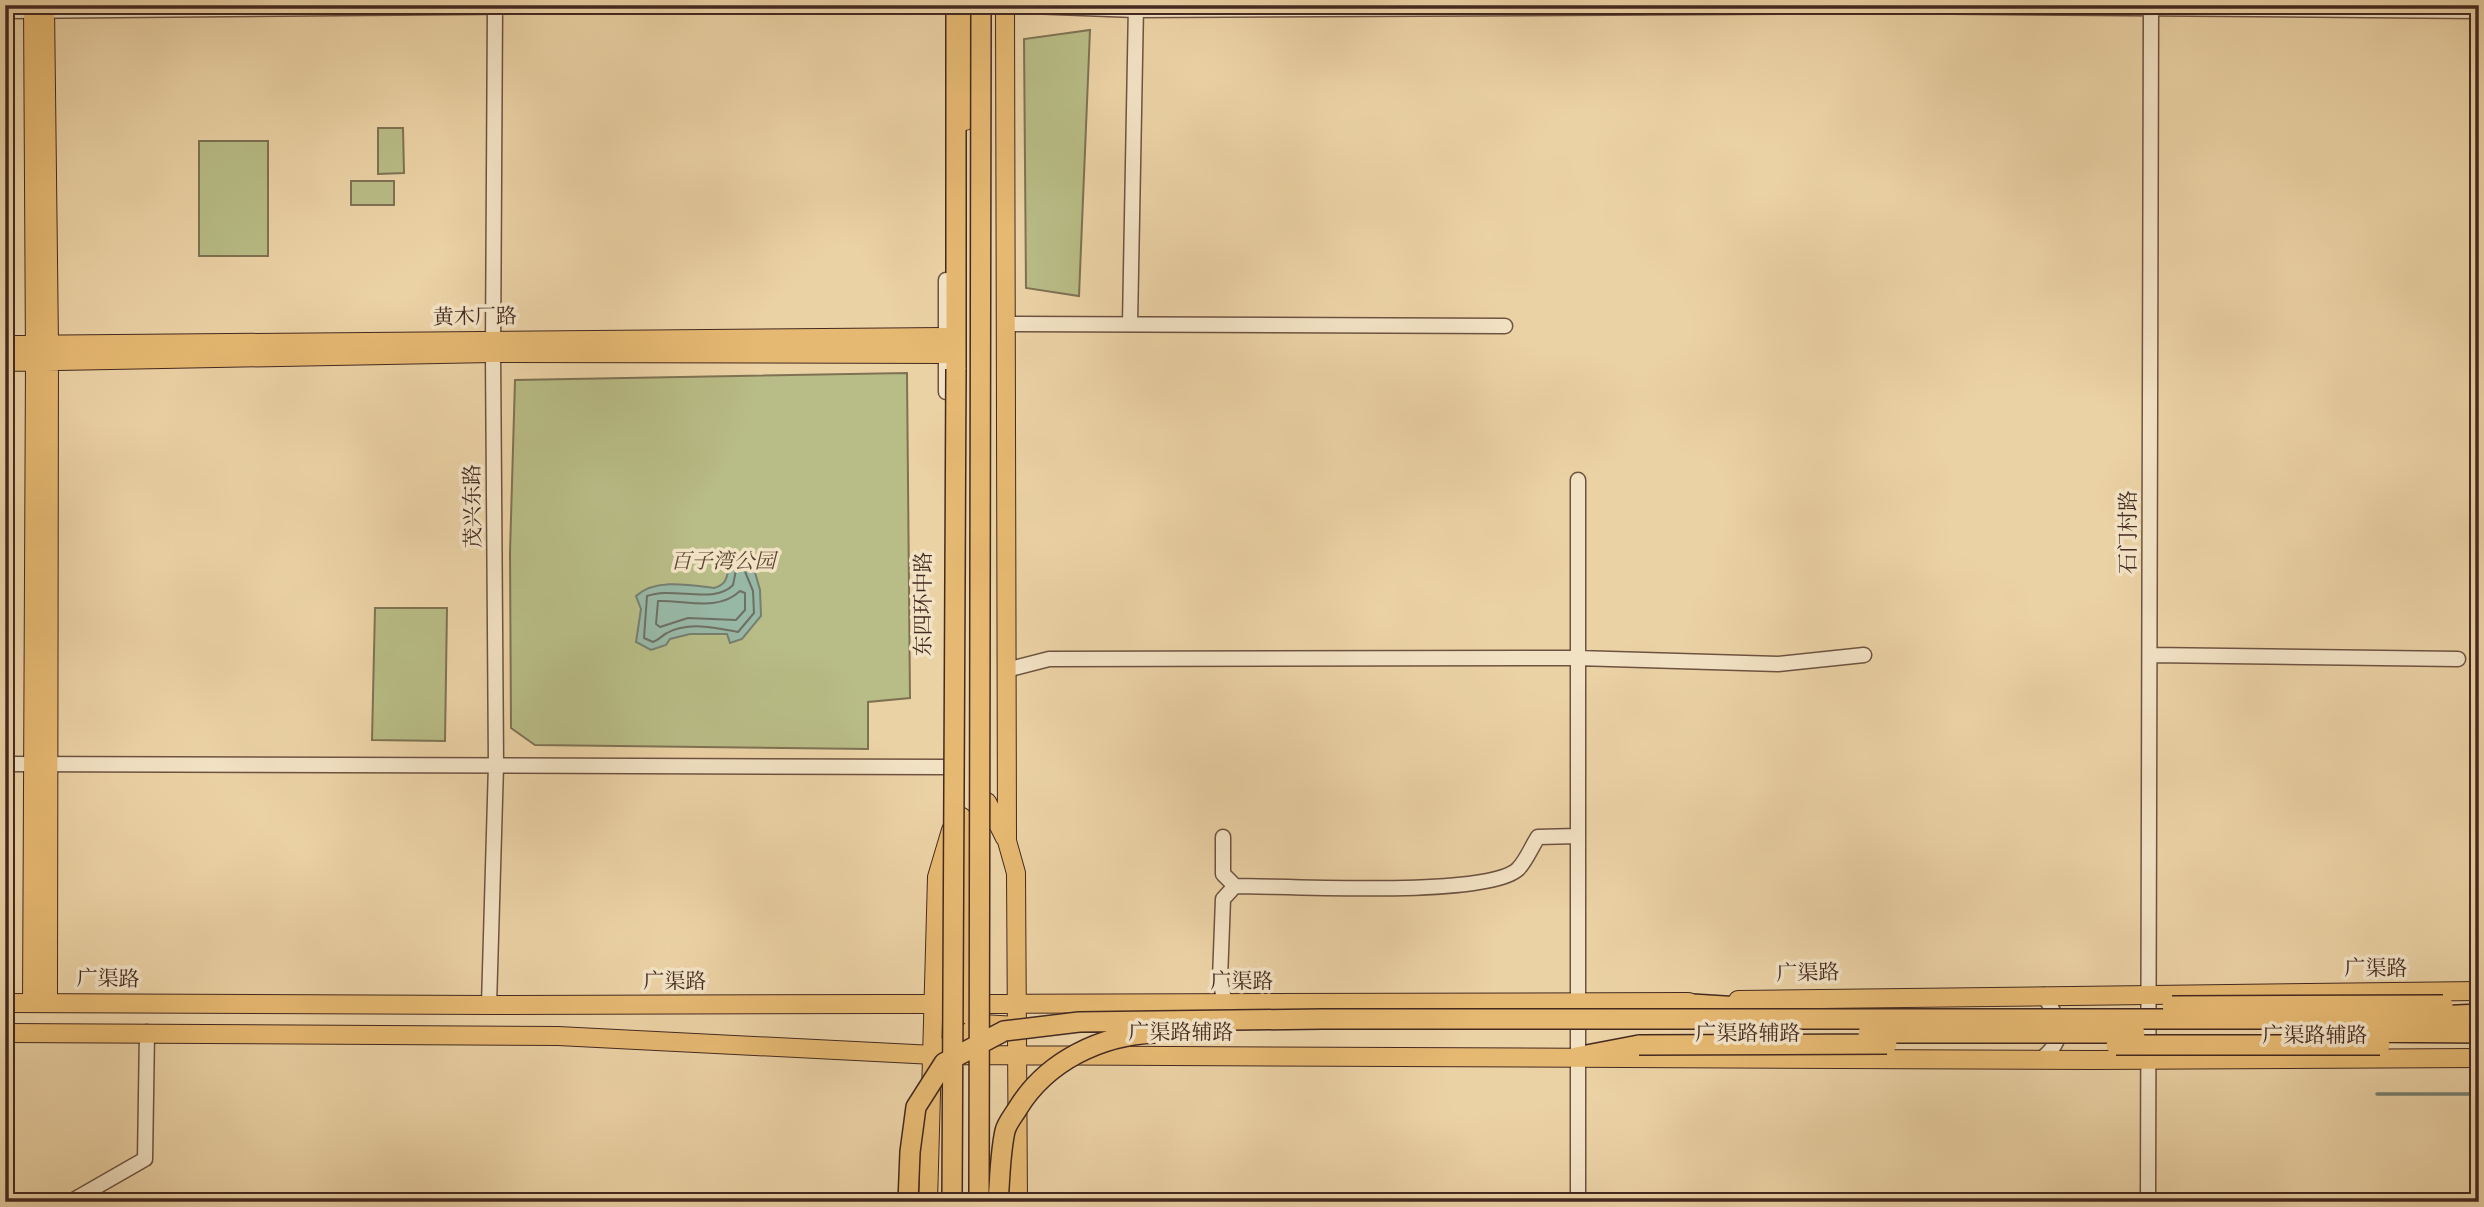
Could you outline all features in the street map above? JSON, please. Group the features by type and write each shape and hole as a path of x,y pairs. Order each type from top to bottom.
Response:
{"highway":[{"name":"东四环中路","path":"952,1202 956,5"},
{"path":"979,1202 981,5"},
{"path":"1676,1003 1773,1009 2431,1003 2479,1012"},
{"name":"广渠路","path":"908,1202 909,1152 916,1107 944,1063 1004,1031 1079,1022 2374,1019 2479,1012"},
{"path":"998,1202 1005,1129 1030,1088 1054,1066 1101,1042 1131,1034 1229,1031 2479,1033"},
{"path":"1576,1057 1639,1045 2430,1045 2479,1038"}],"main road":[{"name":"东四环中路","path":"966,5 961,803 968,903 968,1004 977,1026"},
{"name":"东四环中路","path":"976,1055 977,1026 986,1004 988,5"},
{"path":"1005,5 1007,841"},
{"path":"39,8 42,353 40,1003"},
{"path":"5,345 42,353"},
{"path":"5,362 42,353 494,347 946,346"},
{"path":"986,802 1007,841 1016,873 1018,1202"},
{"path":"947,842 961,803"},
{"name":"东四环中路","path":"928,1202 936,1005 937,877 947,842"},
{"path":"968,903 986,903"},
{"name":"广渠路","path":"5,1003 1576,1005 1774,998 2479,991"},
{"path":"934,1055 977,1026 1195,1023 1215,1017 1225,1004"},
{"path":"1092,1025 1126,1017 1146,1005"},
{"path":"5,1033 558,1035 934,1055 1016,1054"},
{"name":"广渠路辅路","path":"1016,1054 2040,1060 2479,1058"}],"street":[{"path":"5,11 39,8 669,5"},
{"name":"东四环中路","path":"947,842 948,5"},
{"path":"1005,5 2151,6 2479,11"},
{"name":"茂兴东路","path":"489,1005 496,765 495,6"},
{"name":"石门村路","path":"2148,1202 2151,6"},
{"path":"1130,324 1136,7"},
{"path":"1006,324 1505,326"},
{"path":"1578,480 1578,1202"},
{"path":"1006,670 1049,659 1577,659 1778,664 1864,655"},
{"path":"2150,655 2458,659"},
{"path":"5,764 947,767"},
{"path":"1223,837 1223,874 1235,886 1405,888 1477,884 1517,870 1538,837 1577,836"},
{"path":"1225,1004 1220,979 1223,899 1235,886"},
{"path":"2253,993 2228,1027 2233,1041 2254,1059"},
{"path":"2040,1060 2052,1051 2059,1039 2057,1014 2043,995"},
{"path":"70,1202 145,1159 147,1032"}],"green space":[{"path":"1090,30 1079,296 1026,288 1024,39"},
{"path":"378,128 403,128 404,173 378,174"},
{"path":"199,141 268,141 268,256 199,256"},
{"path":"351,181 394,181 394,205 351,205"},
{"name":"百子湾公园","path":"907,373 910,698 868,702 868,749 535,745 511,728 510,552 515,380"},
{"path":"375,608 447,608 445,741 372,740"}],"water":[{"path":"731,562 752,562 760,590 761,616 742,639 730,643 727,634 690,634 670,639 666,645 651,650 636,642 641,609 636,596 644,590 663,585 684,584 714,588 725,581"}],"waterway":[{"path":"2377,1094 2479,1094"}]}
